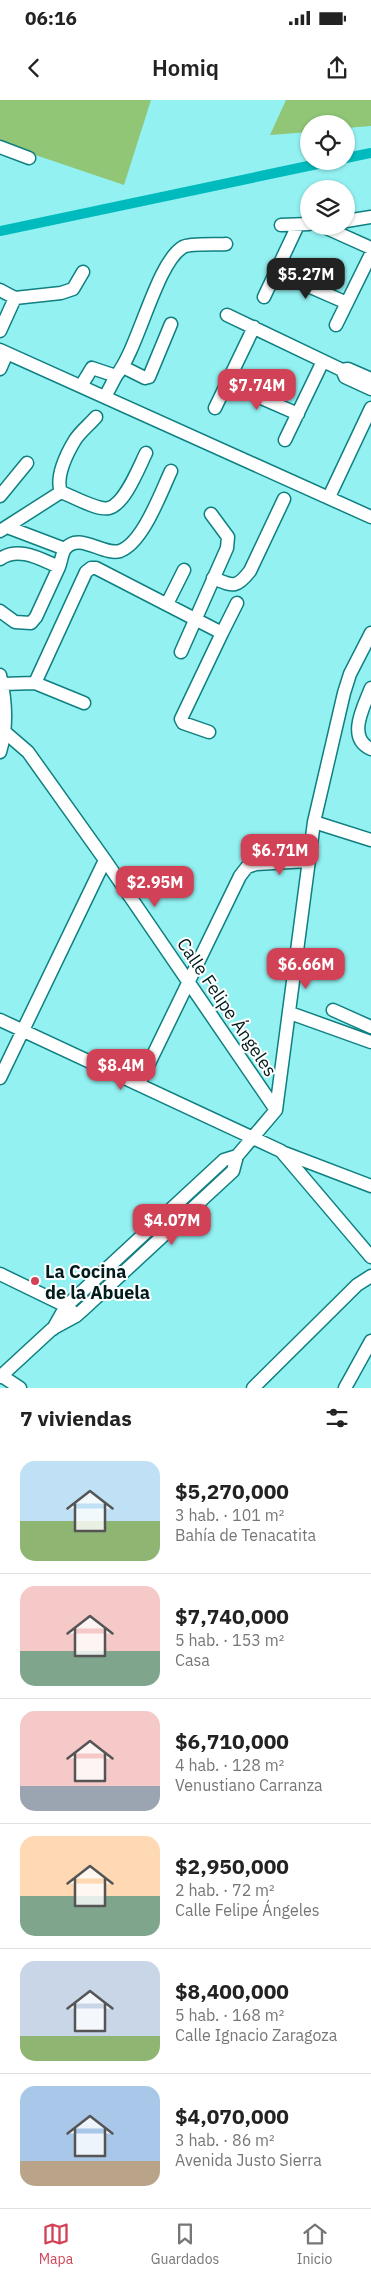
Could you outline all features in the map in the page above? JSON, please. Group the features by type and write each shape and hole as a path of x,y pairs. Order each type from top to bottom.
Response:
{"street":[{"path":"0,148 29,158"},
{"path":"355,220 371,217"},
{"path":"281,225 300,224"},
{"path":"264,297 300,229"},
{"path":"342,235 371,248"},
{"path":"105,397 119,372 170,261 176,253 185,246 226,244"},
{"path":"336,326 371,254"},
{"path":"0,290 15,298 60,293 73,289 83,272"},
{"path":"276,272 347,303"},
{"path":"0,331 15,298"},
{"path":"227,315 342,370 348,369 371,379"},
{"path":"80,386 92,368 148,377 170,324"},
{"path":"215,408 254,327"},
{"path":"0,369 4,352 371,517"},
{"path":"285,440 322,361"},
{"path":"342,370 346,377 371,389"},
{"path":"227,383 298,414"},
{"path":"329,497 371,408"},
{"path":"61,492 60,477 71,448 76,439 96,417"},
{"path":"61,492 96,506 109,508 118,503 129,488 146,453"},
{"path":"0,496 27,463"},
{"path":"0,611 16,622 31,623 36,617 59,567 65,549 73,543 83,543 110,551 120,551 131,544 144,528 171,471"},
{"path":"4,529 61,492"},
{"path":"213,578 231,585 238,584 243,580 250,571 284,499"},
{"path":"181,652 227,548 228,537 211,514"},
{"path":"4,529 65,549"},
{"path":"0,559 12,553 24,553 59,567"},
{"path":"35,682 86,572 91,568 96,568 222,633"},
{"path":"168,604 184,570"},
{"path":"209,732 183,723 181,719 237,603"},
{"path":"20,1388 1,1377 52,1329 76,1316 233,1171 237,1156 276,1110 314,822 344,693 350,674 368,648 371,633"},
{"path":"0,752 6,733 1,679 35,682 84,703"},
{"path":"371,688 359,721 359,734 362,743 371,749"},
{"name":"Calle Felipe Ángeles","path":"6,733 28,752 105,860 276,1110"},
{"path":"314,822 371,840"},
{"path":"0,1078 105,860"},
{"path":"139,1084 190,983 240,876 247,867 256,864 308,861"},
{"path":"333,1010 371,1027"},
{"path":"290,1013 371,1042"},
{"path":"0,1020 281,1151 371,1186"},
{"path":"281,1151 371,1257"},
{"path":"52,1329 66,1306 224,1160 237,1156"},
{"path":"121,1255 131,1265"},
{"path":"1,1276 66,1306 76,1316"},
{"path":"253,1388 357,1285 371,1276"},
{"path":"345,1388 371,1341"}],"green space":[{"path":"0,100 151,100 124,185 0,143"},
{"path":"286,100 371,100 371,126 355,127 355,115 300,115 300,133 270,135"}],"waterway":[{"path":"355,156 371,153"},
{"path":"0,231 300,168"}],"place":[{"name":"La Cocina de la Abuela","path":"35,1281"}]}
